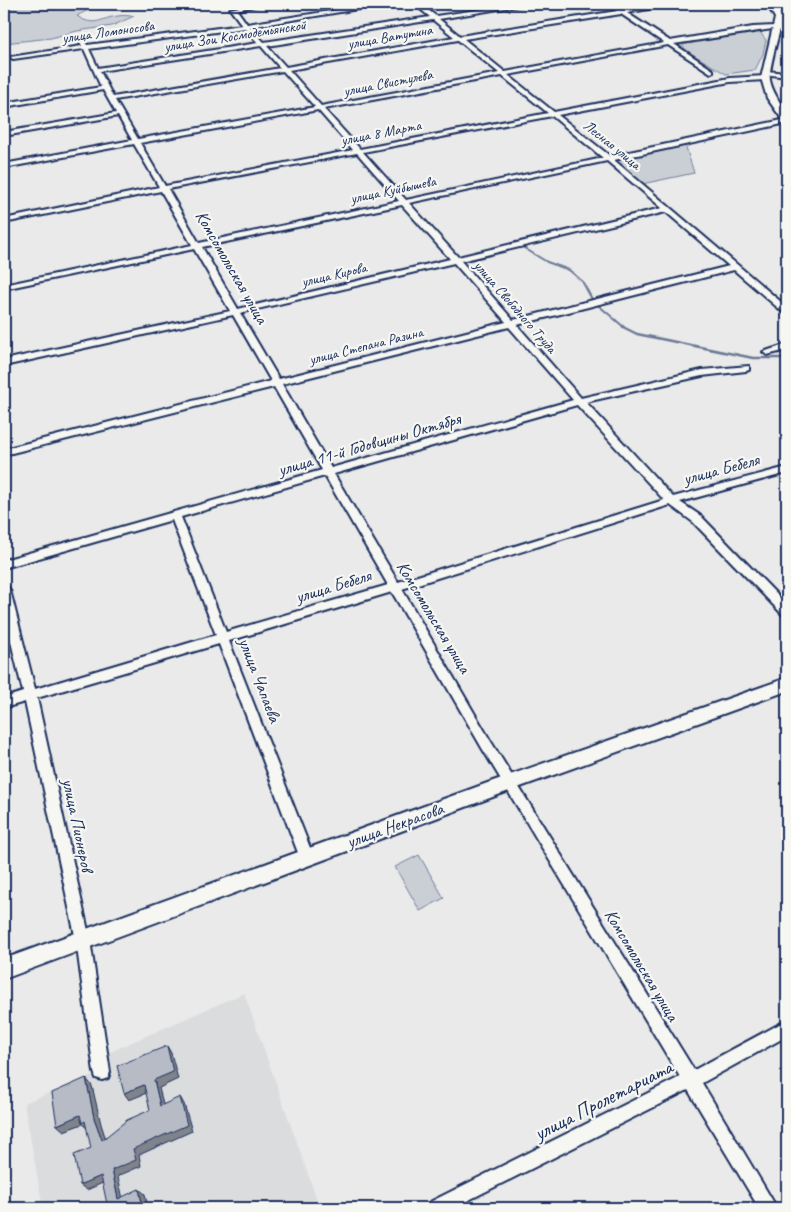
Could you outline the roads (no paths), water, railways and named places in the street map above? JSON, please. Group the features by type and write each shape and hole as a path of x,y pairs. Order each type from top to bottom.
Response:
{"street":[{"name":"улица Свободного Труда","path":"260,4 233,9 246,26 286,68 456,260 579,402 671,501 697,519 787,612"},
{"name":"улица Ломоносова","path":"13,57 246,26 385,4"},
{"name":"Лесная улица","path":"417,4 609,159 787,310"},
{"name":"улица Зои Космодемьянской","path":"96,70 526,4"},
{"path":"610,4 671,43 711,72"},
{"name":"улица Ватутина","path":"112,99 458,38 672,4"},
{"path":"771,4 783,18 776,28 766,76 771,98 787,120"},
{"name":"улица Свистулева","path":"4,166 671,43 753,29 776,28"},
{"name":"Комсомольская улица","path":"81,38 105,88 394,587 510,784 769,1208"},
{"name":"улица 8 Марта","path":"4,221 552,113 730,80 787,75"},
{"path":"4,105 105,88"},
{"path":"4,134 121,114"},
{"name":"улица Куйбышева","path":"4,287 787,120"},
{"name":"улица Кирова","path":"4,363 236,312 669,209"},
{"name":"улица Степана Разина","path":"4,452 734,267"},
{"path":"767,352 787,347"},
{"name":"улица 11-й Годовщины Октября","path":"4,564 579,402 702,373 746,368"},
{"name":"улица Бебеля","path":"4,703 394,587 671,501 787,470"},
{"name":"улица Чапаева","path":"175,516 307,858"},
{"name":"улица Пионеров","path":"4,590 30,695 84,940 102,1072"},
{"name":"улица Некрасова","path":"4,970 392,825 787,684"},
{"name":"улица Пролетариата","path":"436,1208 459,1203 787,1028"}],"waterway":[{"path":"524,248 547,262 569,270 582,281 593,301"},
{"path":"598,305 625,328"},
{"path":"625,328 637,334 753,358 787,358"}]}
